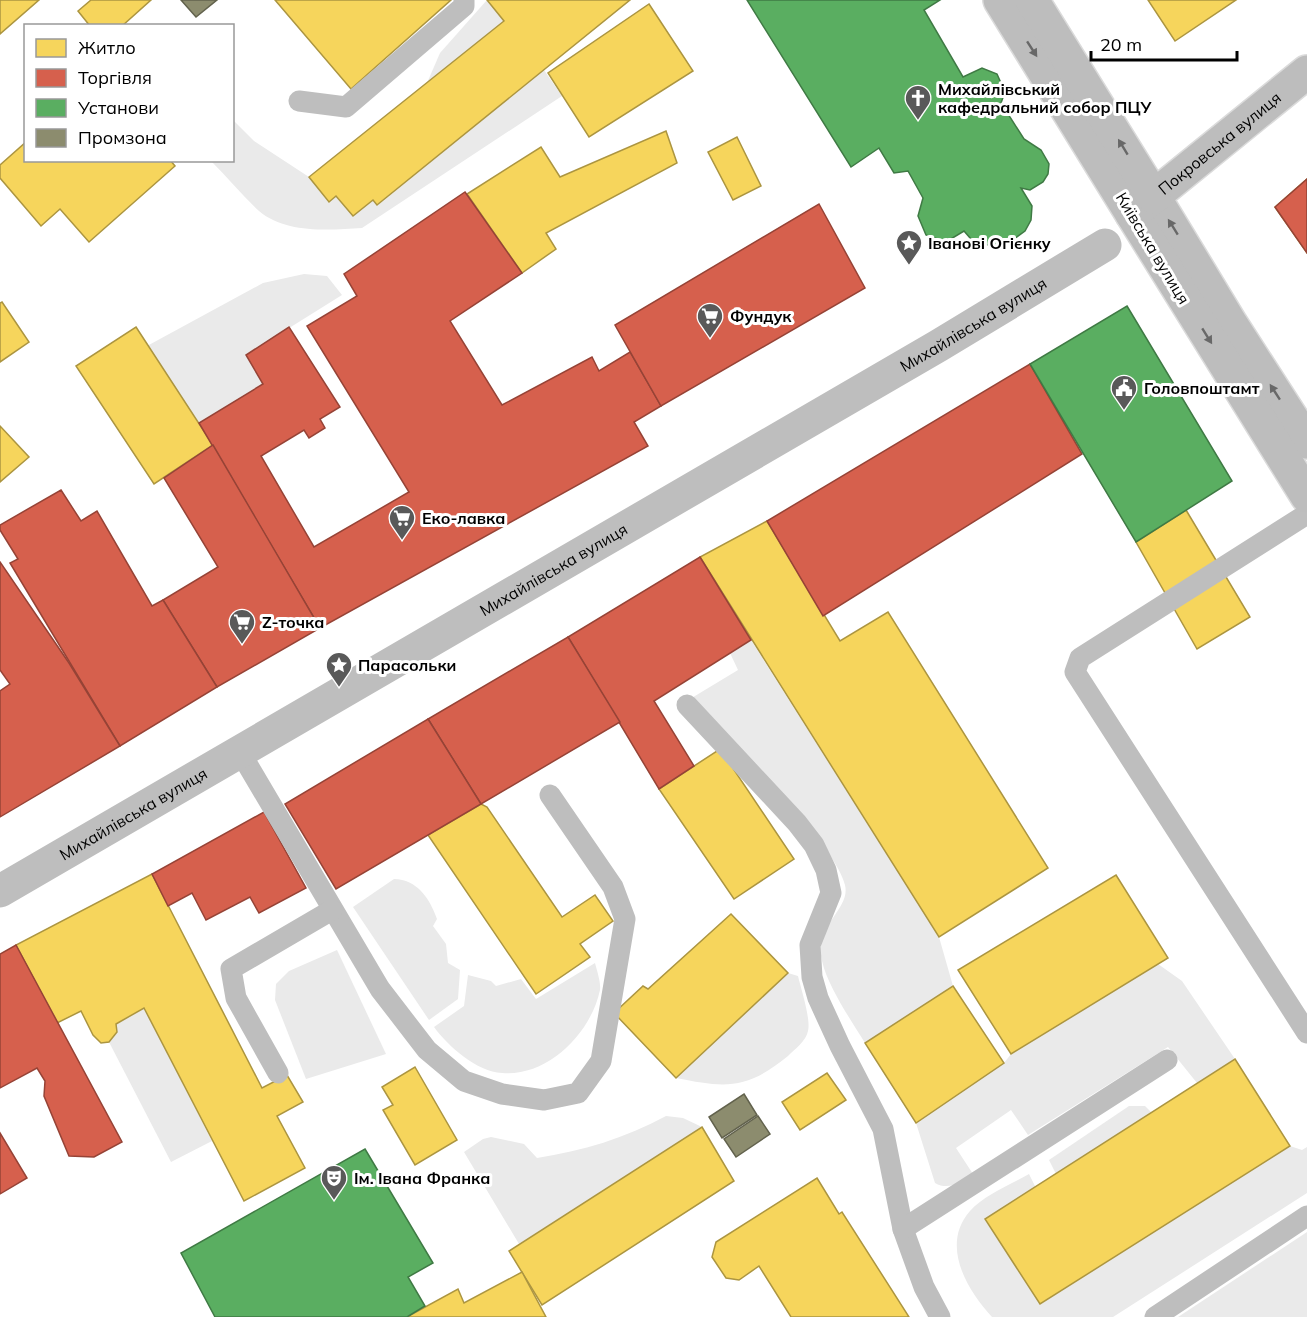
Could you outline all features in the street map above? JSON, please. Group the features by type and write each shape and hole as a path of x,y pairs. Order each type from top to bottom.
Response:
{"main road":[{"name":"Київська вулиця","path":"1000,0 1307,442"},
{"name":"Київська вулиця","path":"1032,0 1143,206 1307,496"},
{"name":"Покровська вулиця","path":"1143,206 1307,72"}],"street":[{"name":"Михайлівська вулиця","path":"0,891 1105,245"}],"lane":[{"path":"299,101 346,107 464,6 464,0"},
{"path":"1307,514 1080,658 1075,672 1307,1033"},
{"path":"687,705 797,824 814,845 826,870 831,893 810,945 812,977 840,1046 883,1129 903,1229 924,1287 940,1317"},
{"path":"240,752 380,989 420,1041 464,1082 502,1094 544,1100 578,1093 601,1061 625,919 613,887 550,795"},
{"path":"278,1073 236,998 231,969 332,910"},
{"path":"903,1229 1167,1060"},
{"path":"1155,1317 1307,1216"}],"shaded area":[{"path":"487,0 504,21 427,83 440,53"},
{"path":"544,70 562,96 362,228 309,229 282,224 259,211 212,162 234,162 234,121 254,141 309,177 328,202 336,196 373,200 378,205"},
{"path":"304,274 327,276 342,295 246,355 263,384 199,423 147,346 263,283"},
{"path":"751,640 939,937 953,986 865,1043 835,992 822,961 823,938 845,894 845,885 838,869 823,845 690,699 738,670 730,653"},
{"path":"394,879 416,886 431,904 437,919 433,926 446,944 448,963 460,970 458,999 429,1020 353,907"},
{"path":"337,950 386,1054 306,1079 275,1000 276,984 289,971"},
{"path":"595,963 600,990 587,1022 565,1049 551,1060 535,1068 519,1072 492,1072 464,1057 434,1027 464,1006 468,975 491,981 496,986 521,979 536,999"},
{"path":"1158,964 1182,981 1235,1059 1197,1083 1168,1047 1028,1135 1011,1110 956,1148 973,1174 950,1186 935,1183 916,1123 1004,1063 1011,1054"},
{"path":"788,973 798,976 807,1012 808,1031 800,1045 773,1067 747,1081 735,1084 709,1084 676,1078"},
{"path":"144,1008 212,1141 171,1162 109,1042 117,1033 116,1024"},
{"path":"1129,1106 1145,1106 1152,1113 1056,1174 1049,1160"},
{"path":"666,1116 683,1118 702,1127 519,1244 464,1152 483,1139 491,1137 524,1144 537,1158 554,1155 619,1137"},
{"path":"1290,1146 1302,1150 1307,1147 1307,1193 1113,1317 992,1317 974,1294 960,1267 957,1238 961,1224 970,1211 990,1195 1029,1174 1036,1188 985,1220 1040,1304"},
{"path":"1307,1232 1307,1317 1178,1317"}],"building: Житло":[{"path":"0,0 39,0 0,34"},
{"path":"91,0 151,0 124,24 88,24 78,11"},
{"path":"275,0 451,0 351,89"},
{"path":"487,0 630,0 377,205 373,200 353,216 336,196 329,202 309,177 504,21"},
{"path":"1148,0 1236,0 1175,41"},
{"path":"649,4 693,71 589,137 548,73"},
{"path":"666,131 677,163 546,233 556,249 522,273 467,194 541,147 560,177"},
{"path":"737,137 761,186 733,200 708,152"},
{"path":"24,144 24,162 172,162 175,166 89,242 60,209 41,226 0,178 0,165"},
{"path":"1307,179 1307,253 1275,207"},
{"path":"2,302 29,342 0,362 0,303"},
{"path":"136,327 213,445 154,484 76,366"},
{"path":"0,426 29,457 0,482"},
{"path":"1186,510 1250,617 1197,649 1136,542"},
{"path":"767,521 840,641 888,612 1048,868 939,937 700,557"},
{"path":"720,749 794,859 734,899 659,789"},
{"path":"481,804 487,807 562,917 595,895 613,921 580,944 590,957 536,994 428,835"},
{"path":"152,874 262,1088 287,1075 303,1102 277,1116 305,1168 244,1201 144,1008 116,1024 117,1032 109,1042 101,1043 93,1035 81,1011 57,1023 16,945"},
{"path":"1116,875 1168,958 1011,1054 958,970"},
{"path":"731,914 788,973 676,1078 614,1013 643,986 648,989"},
{"path":"953,986 1004,1063 916,1123 865,1043"},
{"path":"1235,1059 1290,1146 1040,1304 985,1219"},
{"path":"415,1067 457,1140 415,1165 383,1110 393,1105 382,1087"},
{"path":"827,1073 846,1100 800,1130 782,1102"},
{"path":"702,1127 734,1181 542,1305 509,1251"},
{"path":"817,1178 839,1214 842,1212 909,1317 791,1317 759,1266 739,1280 726,1278 712,1257 716,1242"},
{"path":"522,1272 546,1317 407,1317 458,1289 464,1303"}],"building: Торгівля":[{"path":"1307,179 1307,253 1275,207"},
{"path":"465,192 522,273 450,321 502,405 592,357 599,371 630,352 661,406 634,422 648,446 320,628 199,423 263,384 246,355 289,327 340,407 320,419 325,428 309,438 304,430 261,456 314,547 409,492 307,326 357,296 344,274"},
{"path":"819,204 865,288 661,406 615,325"},
{"path":"1030,364 1082,454 823,616 767,521"},
{"path":"213,445 320,628 217,687 163,600 218,567 164,478"},
{"path":"61,490 81,521 97,511 152,606 163,600 217,687 120,746 10,563 18,559 0,530 0,525"},
{"path":"700,557 751,640 654,701 694,766 659,789 568,637"},
{"path":"0,562 69,663 120,746 0,817 0,691 10,684 0,670"},
{"path":"568,637 620,722 481,804 428,719"},
{"path":"428,719 481,804 336,889 285,804"},
{"path":"264,812 306,888 259,913 250,897 206,920 192,893 168,906 152,874"},
{"path":"16,945 122,1142 94,1157 69,1156 44,1096 45,1081 37,1068 0,1088 0,954"},
{"path":"0,1133 27,1178 0,1194"}],"building: Установи":[{"name":"Михайлівський кафедральний собор ПЦУ","path":"747,0 940,0 924,10 963,77 982,68 997,74 1005,92 1001,103 1024,139 1041,150 1049,164 1048,174 1043,182 1030,190 1021,188 1032,206 1031,220 1025,231 1007,244 994,247 971,239 964,231 946,242 926,235 918,216 923,198 908,171 894,173 879,148 851,167"},
{"name":"Головпоштамт","path":"1127,306 1232,481 1136,542 1030,364"},
{"name":"Ім. Івана Франка","path":"365,1149 433,1263 408,1277 425,1306 407,1317 215,1317 181,1253"}],"building: Промзона":[{"path":"181,0 217,0 196,17"},
{"path":"744,1094 757,1115 722,1138 709,1117"},
{"path":"758,1116 770,1134 736,1157 724,1139"}],"place":[{"name":"Михайлівський кафедральний собор ПЦУ","path":"918,121"},
{"name":"Іванові Огієнку","path":"909,266"},
{"name":"Фундук","path":"710,339"},
{"name":"Головпоштамт","path":"1124,411"},
{"name":"Еко-лавка","path":"402,541"},
{"name":"Z-точка","path":"242,645"},
{"name":"Парасольки","path":"339,688"},
{"name":"Ім. Івана Франка","path":"334,1201"}]}
